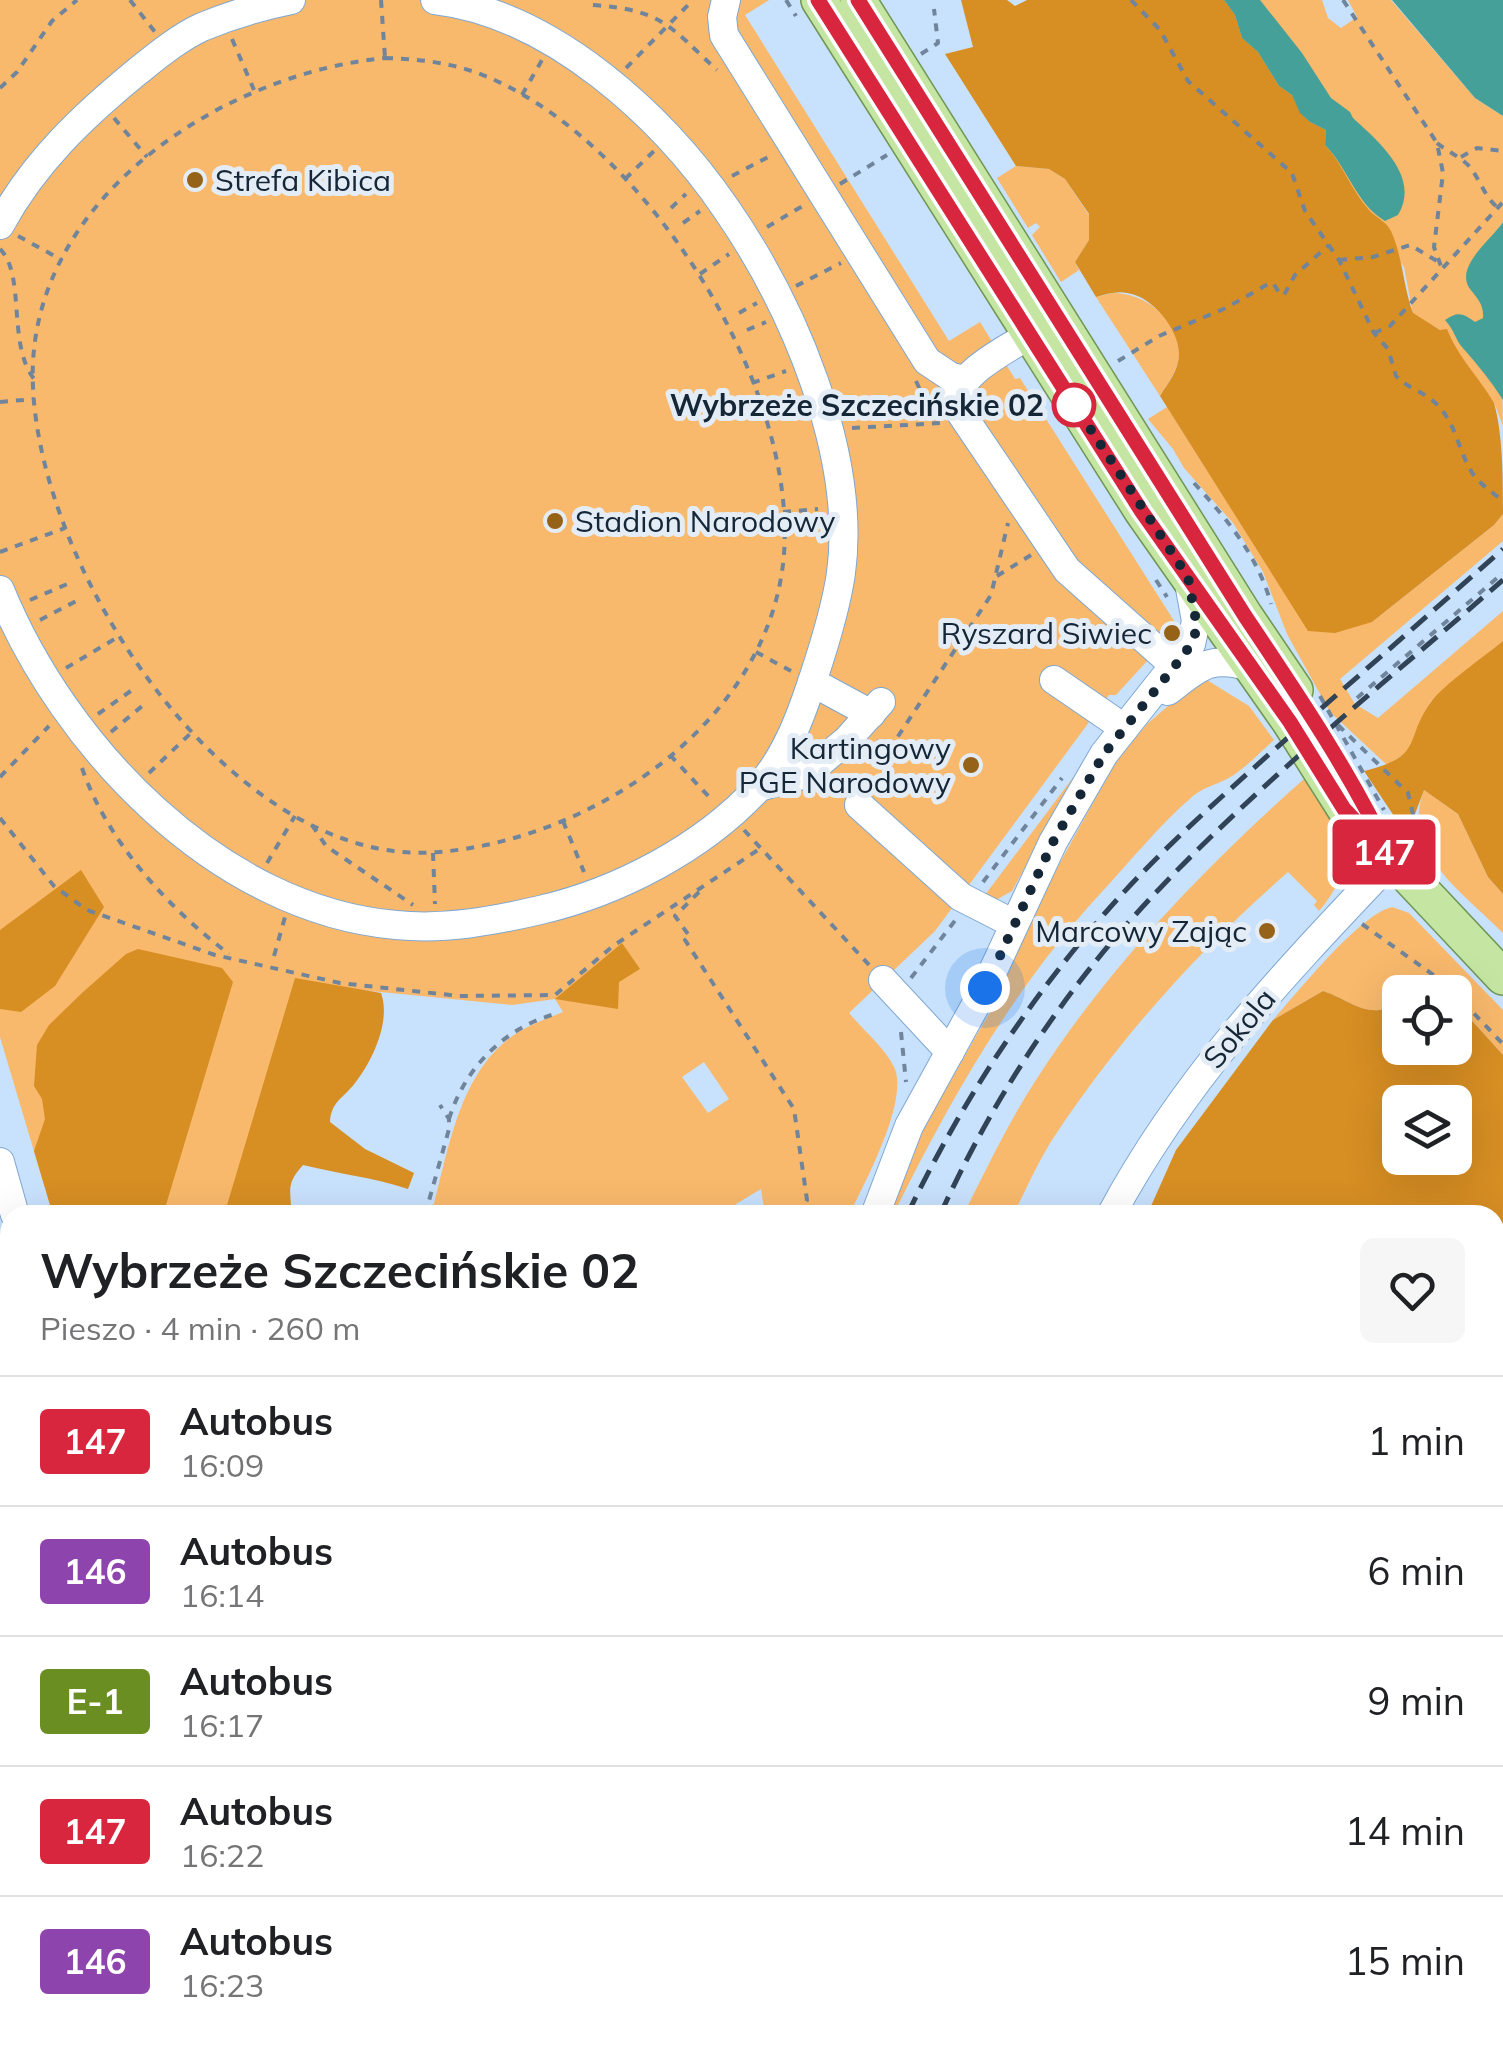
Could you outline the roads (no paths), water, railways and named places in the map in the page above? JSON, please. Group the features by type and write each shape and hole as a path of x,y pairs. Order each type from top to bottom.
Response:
{"main road":[{"path":"818,0 1142,512 1290,722 1344,809 1407,856"},
{"path":"858,0 1360,794 1503,977"}],"street":[{"path":"9,231 46,155 95,106 199,28 234,21 256,8 291,0"},
{"path":"0,590 44,680 140,794 185,835 236,872 274,894 345,917 395,926 454,926 566,904 595,894 676,852 721,821 759,787 783,753 841,570 836,472 814,381 796,331 770,279 712,188 670,140 589,67 545,36 500,16 436,0"},
{"path":"726,0 722,17 724,35 805,169 927,362 951,378 966,380"},
{"path":"1029,334 966,380 956,392 954,402 1067,570 1175,666"},
{"path":"879,1205 909,1126 985,988 1053,842 1104,754 1175,666 1195,634 1188,577"},
{"path":"1131,720 1207,664 1233,661 1250,667"},
{"path":"759,787 806,774 874,718 805,679"},
{"path":"1054,680 1131,720"},
{"path":"860,804 961,897 1014,924"},
{"name":"Sokola","path":"1117,1205 1152,1143 1228,1038 1407,856"},
{"path":"883,980 950,1052"},
{"path":"0,1162 12,1205"}],"railway":[{"path":"912,1205 996,1056 1106,912 1220,798 1503,549"},
{"path":"945,1205 1023,1062 1073,990 1128,923 1262,789 1503,580"}],"place":[{"name":"Strefa Kibica","path":"195,180"},
{"name":"Wybrzeże Szczecińskie 02","path":"1074,405"},
{"name":"Stadion Narodowy","path":"555,521"},
{"name":"Ryszard Siwiec","path":"1172,633"},
{"name":"Kartingowy PGE Narodowy","path":"971,765"},
{"name":"Marcowy Zając","path":"1267,931"}]}
